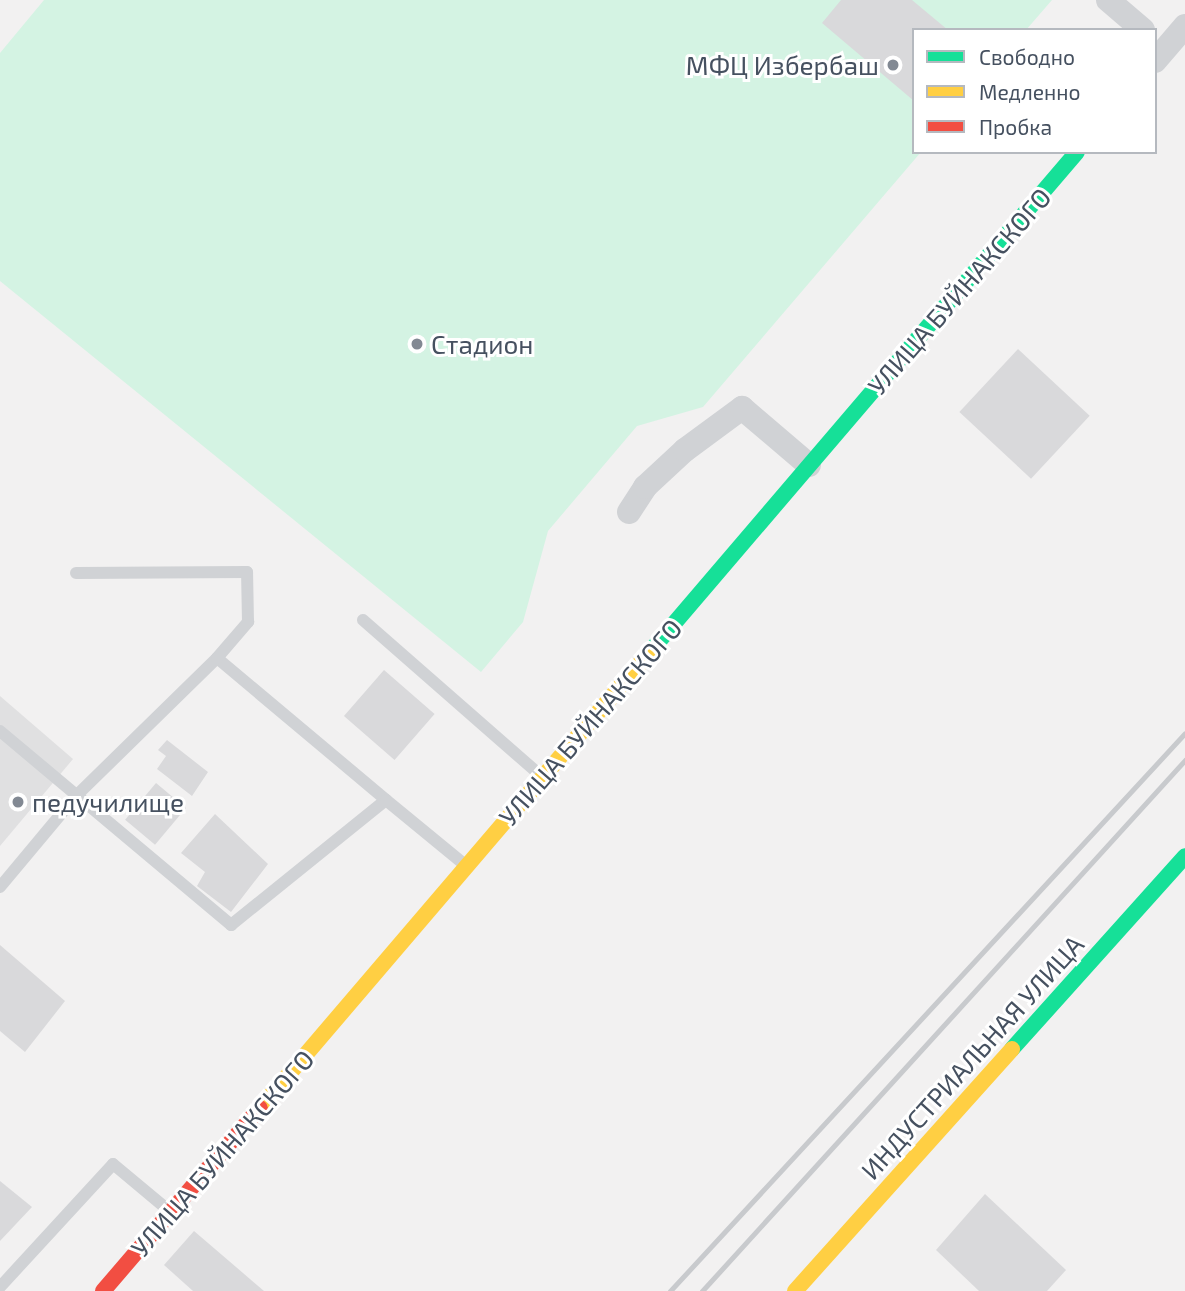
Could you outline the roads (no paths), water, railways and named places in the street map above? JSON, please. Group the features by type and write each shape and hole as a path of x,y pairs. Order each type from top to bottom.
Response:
{"street":[{"path":"1108,0 1141,28"},
{"path":"1159,50 1185,26"},
{"name":"УЛИЦА БУЙНАКСКОГО","path":"103,1291 1075,154"},
{"path":"629,512 646,487 685,450 742,408 809,465"},
{"name":"ИНДУСТРИАЛЬНАЯ УЛИЦА","path":"795,1291 1185,856"}],"lane":[{"path":"0,887 76,796 217,658 248,622 247,572 76,573"},
{"path":"363,620 543,777"},
{"path":"217,658 466,867"},
{"path":"0,732 231,925 386,800"},
{"path":"0,1287 113,1164 171,1212"}],"railway":[{"path":"670,1291 1185,733"},
{"path":"702,1291 1185,760"}],"place":[{"name":"МФЦ Избербаш","path":"893,65"},
{"name":"Стадион","path":"417,344"},
{"name":"педучилище","path":"18,802"}]}
